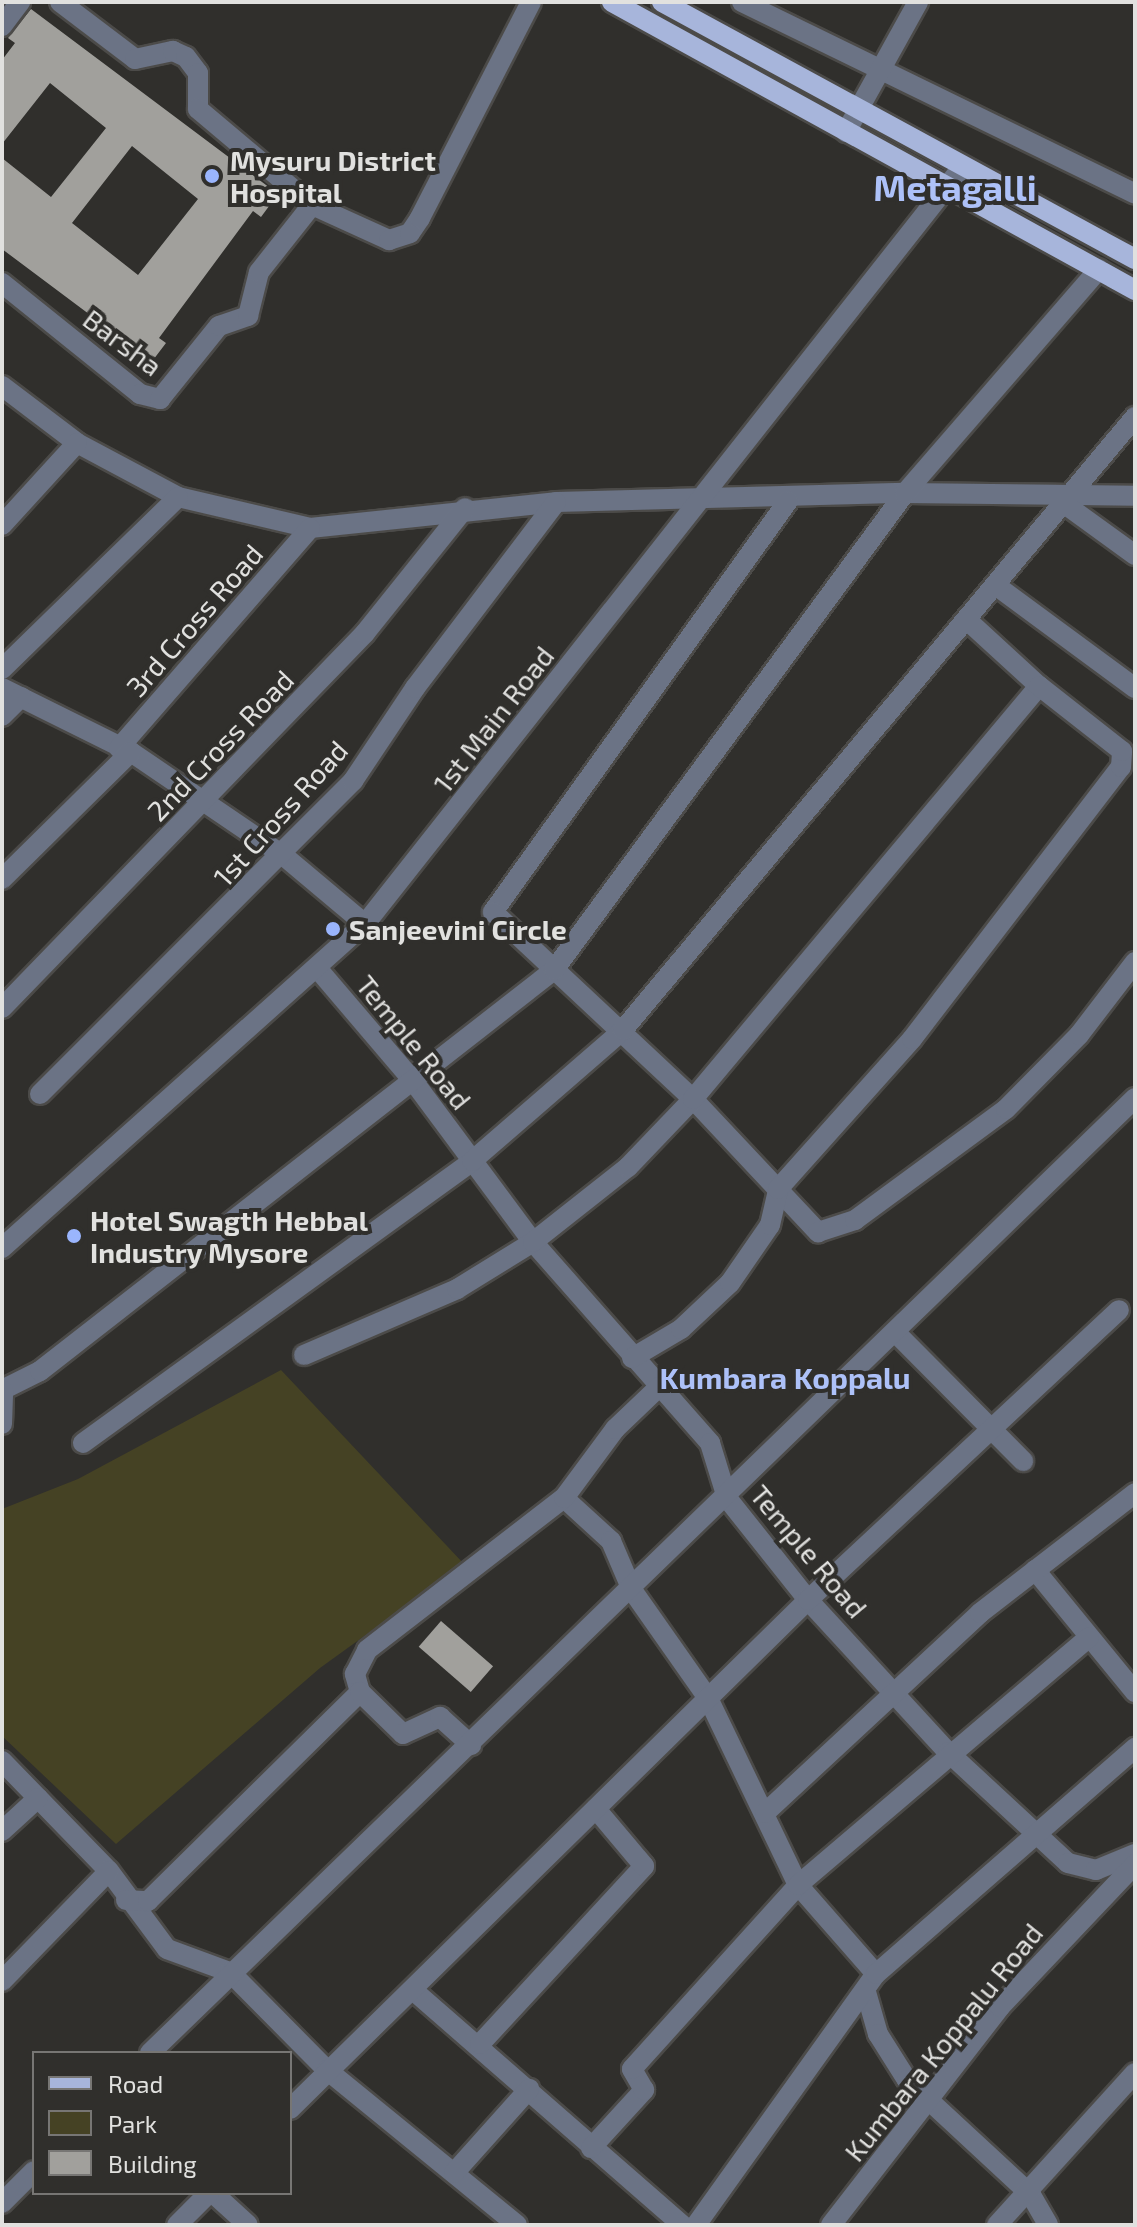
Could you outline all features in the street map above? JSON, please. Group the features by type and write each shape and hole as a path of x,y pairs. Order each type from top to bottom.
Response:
{"main road":[{"path":"612,2 1135,290"},
{"path":"662,2 857,111 1135,259"}],"street":[{"path":"2,26 20,2"},
{"path":"60,2 135,59 173,51 186,57 198,73 198,109 312,205 375,237 400,239 410,233 531,2"},
{"path":"742,2 883,67 1135,194"},
{"path":"846,132 918,2"},
{"name":"1st Main Road","path":"2,1248 365,924 949,188 963,166"},
{"name":"Barsha","path":"2,283 140,394 160,399 219,326 248,316 259,272 312,205"},
{"path":"2,1424 2,1391 40,1371 554,970 905,493 1099,269"},
{"path":"2,386 77,443 178,497 310,528 465,508 556,502 705,497 788,501 905,493 1071,499 1135,496"},
{"path":"83,1443 472,1161 623,1030 998,587 1135,417"},
{"path":"2,525 77,443"},
{"path":"2,669 178,497"},
{"path":"1071,499 1135,555"},
{"path":"788,501 493,912 623,1030 693,1099 818,1232 855,1220 1006,1109 1079,1035 1135,962"},
{"name":"1st Cross Road","path":"40,1094 284,856 353,781 556,502"},
{"name":"2nd Cross Road","path":"2,1008 206,801 365,633 465,508"},
{"name":"3rd Cross Road","path":"2,879 125,750 310,528"},
{"path":"998,587 1135,688"},
{"path":"632,1358 681,1329 730,1283 770,1225 778,1189 912,1039 1126,759 968,621"},
{"path":"304,1355 457,1289 533,1242 628,1167 693,1099 1039,686"},
{"path":"2,688 125,750 206,801 284,856 365,924"},
{"path":"2,716 21,697"},
{"name":"Temple Road","path":"317,968 414,1082 533,1242 710,1443 727,1498 808,1600 898,1694 948,1752 1068,1863 1096,1870 1135,1854"},
{"path":"152,2051 230,1972 727,1498 1135,1098"},
{"path":"292,2107 327,2070 414,1991 808,1600 1119,1310"},
{"path":"895,1332 1023,1461"},
{"path":"471,1745 440,1717 403,1734 360,1692 355,1674 367,1650 564,1498 615,1429 659,1387"},
{"path":"765,1813 898,1694 980,1613 1135,1493"},
{"path":"564,1498 611,1541 632,1590 708,1698 798,1885 871,1983 878,2034 907,2080 1031,2195 1048,2225"},
{"path":"1035,1570 1135,1692"},
{"path":"591,2148 644,2090 632,2069 798,1885 948,1752 1089,1637"},
{"path":"126,1900 148,1901 360,1692"},
{"path":"696,2225 871,1983 1033,1831 1135,1748"},
{"path":"2,1761 109,1871 126,1900 167,1949 230,1972 327,2070 454,2173 506,2222"},
{"path":"2,1831 38,1798"},
{"path":"480,2044 644,1866 596,1809"},
{"name":"Kumbara Koppalu Road","path":"831,2225 932,2100 1000,2007 1135,1864"},
{"path":"2,1981 109,1871"},
{"path":"414,1991 480,2044 591,2148 682,2225"},
{"path":"997,2225 1031,2195 1135,2073"},
{"path":"454,2173 529,2089"},
{"path":"2,2203 32,2173"},
{"path":"177,2225 209,2195"},
{"path":"213,2195 248,2225"}],"green space":[{"path":"281,1370 464,1564 320,1668 116,1844 2,1736 2,1509 78,1479"}],"building":[{"name":"Mysuru District Hospital","path":"31,9 278,194 261,217 253,211 159,338 166,343 147,368 124,351 129,344 2,249 2,158 51,197 106,128 50,83 2,144 2,60 15,43 8,38","holes":["132,146 198,199 138,275 72,223"]},
{"path":"441,1621 493,1666 471,1692 419,1647"}],"place":[{"name":"Mysuru District Hospital","path":"212,176"},
{"name":"Sanjeevini Circle","path":"333,929"},
{"name":"Hotel Swagth Hebbal Industry Mysore","path":"74,1236"}],"district":[{"name":"Metagalli","path":"955,187"},
{"name":"Kumbara Koppalu","path":"785,1377"}]}
